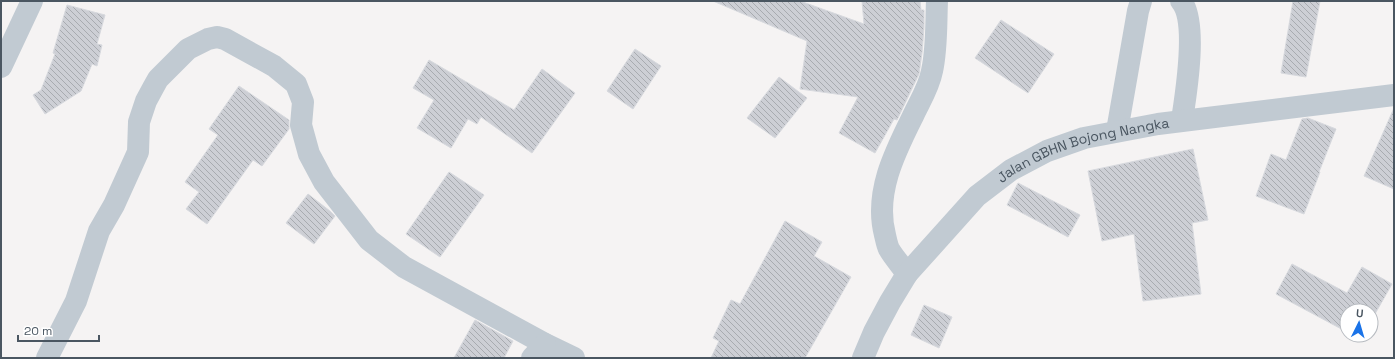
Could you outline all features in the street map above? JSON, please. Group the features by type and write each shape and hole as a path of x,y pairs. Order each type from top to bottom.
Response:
{"street":[{"path":"2,64 32,1"},
{"path":"907,274 889,249 883,229 881,211 883,190 896,154 913,116 925,94 932,71 936,40 937,1"},
{"path":"1117,131 1141,1"},
{"path":"1182,1 1188,14 1190,37 1188,80 1182,120"},
{"path":"47,358 76,301 99,231 114,205 138,152 139,122 146,101 158,79 188,49 208,39 216,37 225,38 274,66 296,84 303,102 301,125 309,154 324,182 370,240 404,267 538,351 574,358"},
{"name":"Jalan GBHN Bojong Nangka","path":"863,358 874,332 907,274 977,196 1012,170 1047,150 1084,138 1182,120 1394,95"}],"building":[{"path":"713,1 800,1 864,24 862,1 920,1 921,10 924,10 924,27 919,74 897,120 894,119 875,153 839,133 858,97 800,89 807,41"},
{"path":"1293,1 1320,1 1306,77 1281,73"},
{"path":"67,5 105,15 97,44 102,45 97,66 92,64 81,91 45,114 33,95 41,90 55,54 53,53"},
{"path":"1001,20 1054,54 1028,93 975,58"},
{"path":"635,49 661,66 633,109 607,91"},
{"path":"429,60 514,110 542,69 575,93 532,153 481,117 477,124 468,119 451,148 417,128 434,100 413,88"},
{"path":"779,77 807,98 775,138 747,118"},
{"path":"239,86 289,120 289,129 262,166 253,160 207,224 186,209 199,192 185,182 218,135 209,129"},
{"path":"1394,108 1394,189 1364,176"},
{"path":"1308,118 1336,129 1304,214 1256,196 1271,154 1286,160 1302,119"},
{"path":"1193,149 1208,220 1192,223 1201,294 1143,301 1134,234 1102,241 1088,171"},
{"path":"449,172 484,195 440,257 406,234"},
{"path":"1018,183 1080,215 1068,237 1007,205"},
{"path":"308,194 335,216 314,244 286,223"},
{"path":"785,221 822,242 814,256 851,277 805,358 711,358 719,341 713,338 731,300 740,304"},
{"path":"1292,264 1347,293 1362,267 1392,284 1379,307 1379,303 1339,303 1339,328 1276,294"},
{"path":"924,305 952,317 939,348 911,335"},
{"path":"475,320 513,341 504,358 454,358"}]}
